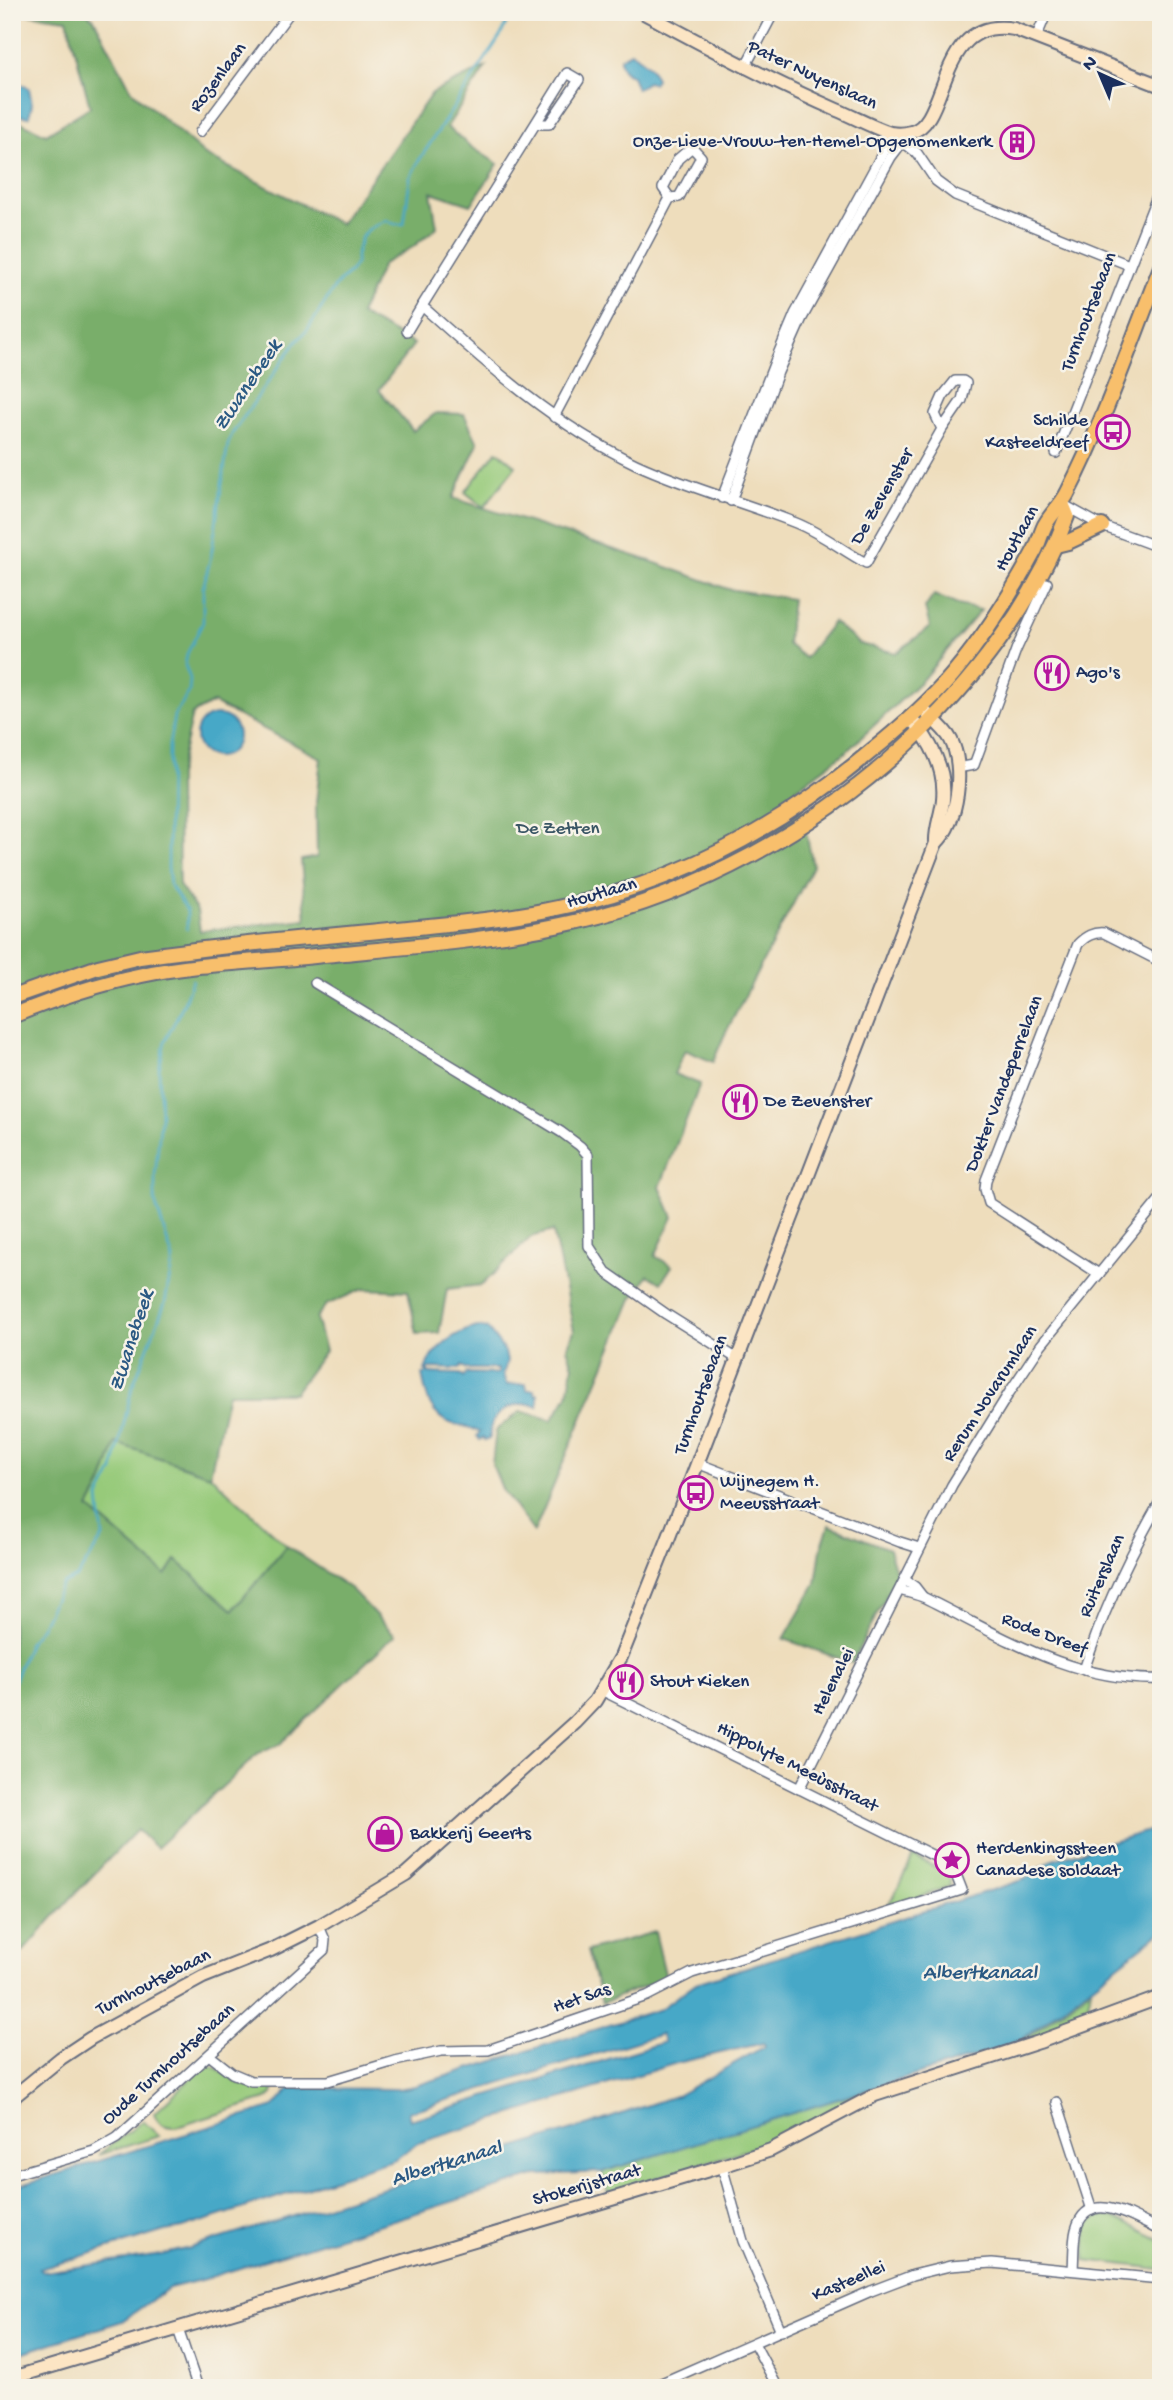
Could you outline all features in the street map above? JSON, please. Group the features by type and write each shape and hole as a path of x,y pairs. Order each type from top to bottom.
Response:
{"main road":[{"name":"Pater Nuyenslaan","path":"642,12 745,68 898,137 921,127 931,113 958,51 973,37 992,29 1005,28 1036,38 1161,86"},
{"path":"1062,504 1093,440 1161,267"},
{"name":"Houtlaan","path":"12,998 98,967 140,957 465,922 553,909 611,894 695,864 778,820 836,780 911,719 973,648 1014,586 1052,513 1062,504 1067,516 1056,545 994,646 933,720 864,781 799,827 703,880 616,911 554,926 513,933 145,974 60,997 12,1016"},
{"path":"1056,545 1102,526"},
{"name":"Turnhoutsebaan","path":"921,708 950,737 957,768 955,809 945,834 936,843"},
{"name":"Turnhoutsebaan","path":"14,2095 91,2038 203,1977 271,1950 319,1926 406,1874 575,1722 603,1691 621,1657 936,843 943,798 941,772 928,739 911,719"},
{"path":"941,772 957,768"},
{"name":"Stokerijstraat","path":"12,2378 771,2150 875,2095 1039,2042 1161,1997"}],"street":[{"name":"Rozenlaan","path":"200,132 290,12"},
{"path":"745,68 774,12"},
{"path":"1036,38 1047,12"},
{"path":"407,331 568,72 579,80 549,124 537,124"},
{"path":"727,500 762,404 799,316 898,137"},
{"name":"Pater Nuyenslaan","path":"898,137 917,153 936,181 955,195 1129,265"},
{"path":"692,147 701,157 679,197 670,198 663,188 678,159 692,147"},
{"name":"Turnhoutsebaan","path":"1056,453 1161,186"},
{"path":"554,417 670,198"},
{"name":"De Zevenster","path":"422,306 486,363 554,417 633,463 727,500 797,523 866,563 942,429 962,400 966,383 963,380 955,381 943,396 935,414 942,429"},
{"path":"1062,504 1102,526 1161,548"},
{"path":"957,768 974,765 1016,650 1046,583"},
{"name":"Dokter Vandeperrelaan","path":"1099,1274 989,1203 985,1189 986,1180 1077,944 1084,937 1096,932 1104,933 1161,962"},
{"path":"315,983 562,1132 580,1146 588,1155 589,1247 606,1272 736,1358"},
{"name":"Rerum Novarumlaan","path":"900,1590 953,1485 1022,1372 1161,1198"},
{"path":"697,1463 918,1551"},
{"name":"Ruiterslaan","path":"1084,1670 1095,1636 1118,1585 1161,1500"},
{"name":"Rode Dreef","path":"905,1580 922,1596"},
{"name":"Rode Dreef","path":"900,1590 922,1596 1022,1648 1084,1670 1131,1679 1161,1679"},
{"name":"Helenalei","path":"799,1789 900,1590"},
{"name":"Hippolyte Meeùsstraat","path":"603,1691 946,1862 955,1872 962,1890"},
{"name":"Het Sas","path":"209,2055 232,2073 251,2081 328,2081 441,2051 488,2050 647,1996 692,1973 962,1890"},
{"name":"Oude Turnhoutsebaan","path":"12,2175 105,2146 144,2116 325,1947 326,1940 319,1926"},
{"path":"1057,2102 1092,2210"},
{"path":"722,2166 743,2241 781,2331"},
{"path":"1073,2269 1076,2231 1086,2213 1092,2210 1104,2207 1113,2209 1161,2231"},
{"name":"Kasteellei","path":"650,2388 871,2291 913,2275 950,2266 992,2263 1161,2279"},
{"path":"178,2329 198,2388"},
{"path":"754,2343 778,2388"}],"green space":[{"name":"De Zetten","path":"12,12 85,12 94,19 132,91 205,155 340,224 432,93 486,67 447,127 498,164 471,205 431,192 437,227 413,247 383,264 360,314 414,344 379,390 413,431 436,413 464,414 478,443 453,498 728,589 792,599 787,644 805,658 833,622 860,644 896,653 930,627 925,608 934,595 958,605 981,610 922,680 847,751 797,788 813,866 713,1062 685,1050 674,1074 700,1084 660,1187 673,1217 655,1256 672,1266 661,1283 648,1275 632,1299 534,1532 503,1491 492,1464 496,1430 521,1411 552,1420 568,1395 573,1366 567,1348 574,1331 553,1231 531,1237 482,1285 447,1289 439,1333 417,1334 408,1291 363,1289 326,1305 316,1318 325,1351 294,1393 228,1393 210,1475 116,1443 102,1484 89,1508 166,1575 176,1560 233,1610 287,1546 351,1589 395,1635 280,1744 258,1754 156,1848 137,1830 12,1964 12,118 46,134 90,107 67,19","holes":["213,703 321,758 316,802 317,857 301,860 306,919 200,931 197,911 179,885 178,776 192,714"]},
{"path":"497,451 516,466 484,507 465,492"},
{"path":"116,1443 210,1475 287,1546 233,1610 176,1560 166,1575 89,1508 102,1484"},
{"path":"829,1525 889,1549 897,1575 852,1663 784,1639 816,1583 821,1549"},
{"path":"913,1856 950,1875 950,1886 884,1910 895,1894"},
{"path":"655,1932 666,1978 602,2003 587,1951"},
{"path":"1091,1989 1087,2010 1080,2021 1022,2042"},
{"path":"205,2065 216,2068 234,2081 245,2085 274,2085 272,2094 266,2099 177,2127 160,2123 154,2113"},
{"path":"873,2088 769,2143 608,2193 602,2172"},
{"path":"143,2121 159,2136 98,2155"},
{"path":"1100,2216 1113,2217 1161,2240 1161,2269 1085,2260 1087,2224"}],"water":[{"path":"631,52 650,67 656,79 653,83 647,82 637,89 632,76 620,64 620,58"},
{"path":"12,84 29,88 32,104 29,117 12,115"},
{"path":"217,715 232,721 238,736 232,751 217,757 202,751 196,736 202,721"},
{"path":"478,1327 488,1329 505,1352 507,1362 503,1374 506,1385 526,1384 527,1390 534,1390 535,1395 538,1394 538,1406 521,1404 499,1415 494,1421 490,1438 485,1440 483,1437 480,1440 477,1436 480,1432 445,1421 434,1411 422,1375 459,1374 463,1377 467,1373 498,1374 498,1369 466,1369 462,1366 459,1369 425,1370 433,1355 446,1342 461,1332"},
{"name":"Albertkanaal","path":"1161,1827 1161,1932 1016,2044 602,2172 538,2175 169,2288 122,2321 12,2356 12,2188 274,2107 291,2088 398,2089 415,2086 660,2009 696,1983 1023,1880 1053,1860","holes":["661,2034 664,2042 410,2120 408,2112","764,2043 765,2046 678,2095 592,2124 190,2248 161,2255 43,2272 40,2269 183,2228 395,2159 418,2143 677,2063"]}],"waterway":[{"name":"Zwanebeek","path":"187,929 187,911 170,885 168,867 169,745 174,716 189,692 190,679 185,665 187,654 203,622 203,588 211,556 228,444 232,434 293,346 308,329 336,285 352,270 362,236 386,220 404,224 410,178 418,162 501,35 511,12"},
{"name":"Zwanebeek","path":"12,1686 29,1642 41,1627 62,1584 77,1577 103,1537 99,1498 113,1471 132,1388 165,1303 173,1259 155,1202 161,1116 159,1069 165,1041 192,980"}],"place":[{"name":"Onze-Lieve-Vrouw-ten-Hemel-Opgenomenkerk","path":"1017,142"},
{"name":"Schilde Kasteeldreef","path":"1113,432"},
{"name":"Ago's","path":"1052,673"},
{"name":"De Zevenster","path":"740,1102"},
{"name":"Wijnegem H. Meeusstraat","path":"696,1493"},
{"name":"Stout Kieken","path":"626,1682"},
{"name":"Bakkerij Geerts","path":"385,1834"},
{"name":"Herdenkingssteen Canadese soldaat","path":"952,1860"}]}
